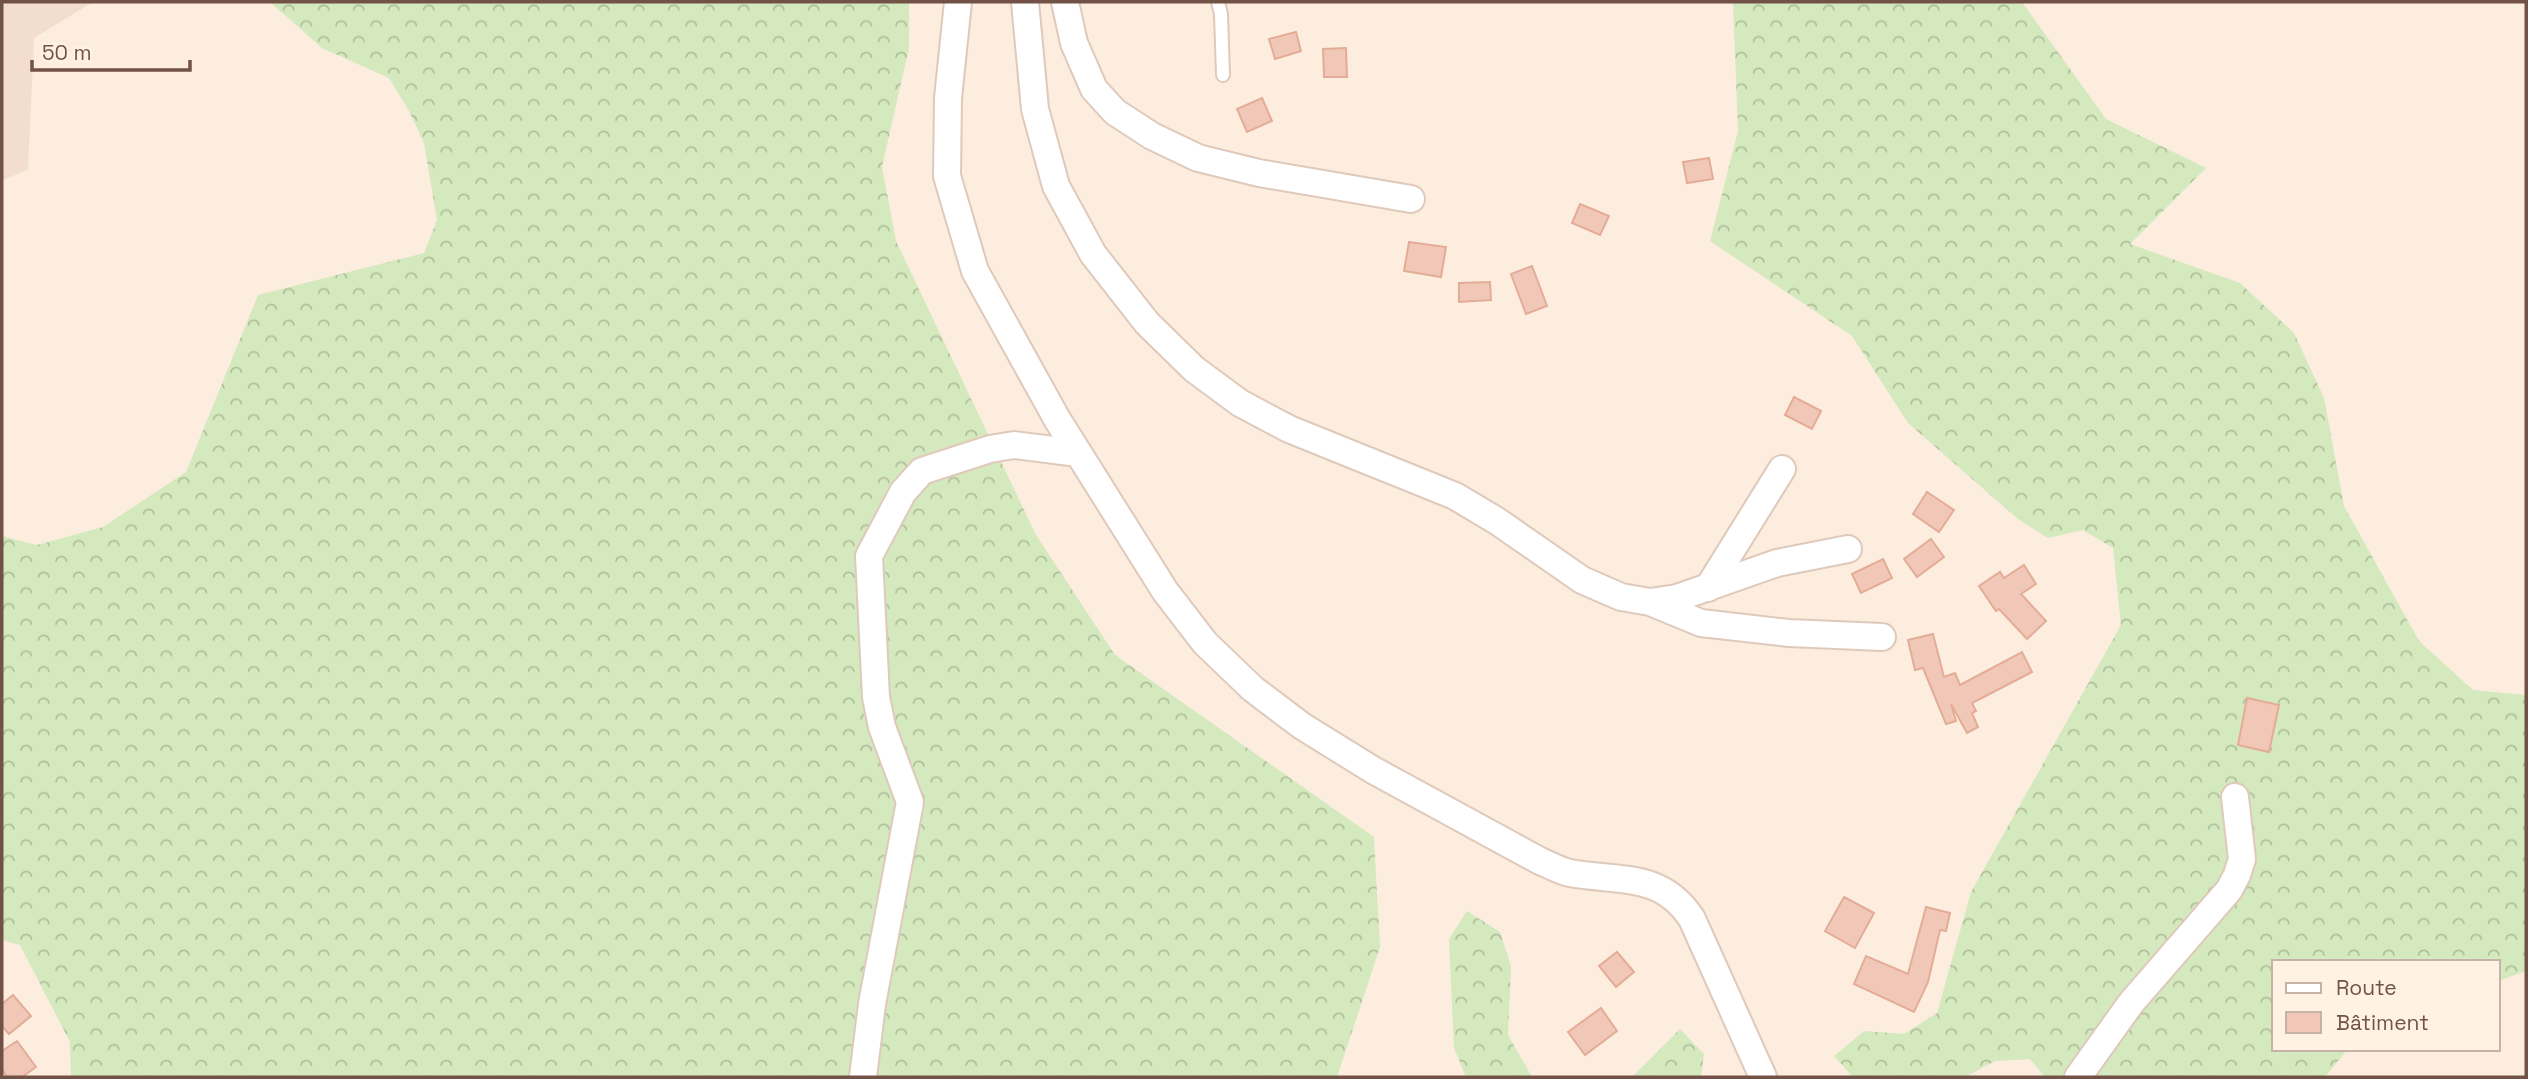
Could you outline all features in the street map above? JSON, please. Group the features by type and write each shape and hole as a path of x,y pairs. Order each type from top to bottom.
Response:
{"street":[{"path":"958,2 948,98 947,176 975,271 1078,453 1158,581 1189,625 1253,689 1302,726 1373,770 1567,873 1629,878 1668,893 1692,919 1763,1077"},
{"path":"1025,2 1035,108 1056,186 1093,254 1147,323 1194,369 1240,403 1268,419 1455,496 1497,521 1582,580 1621,597 1650,602 1695,621 1712,625 1779,632 1882,637"},
{"path":"1065,2 1074,43 1094,89 1115,112 1152,136 1198,158 1259,173 1411,199"},
{"path":"863,1077 872,1003 910,802 882,727 876,697 869,556 903,492 922,471 990,449 1014,445 1078,453"},
{"path":"1708,587 1782,469"},
{"path":"1650,602 1677,598 1777,563 1848,549"},
{"path":"2078,1077 2131,1003 2229,890 2242,859 2235,797"}],"lane":[{"path":"1218,2 1221,14 1223,75"}],"shaded area":[{"path":"2,2 93,2 34,38 28,169 2,181"}],"green space":[{"path":"270,2 909,2 909,48 882,167 896,241 1036,535 1115,655 1374,837 1380,947 1337,1077 71,1077 70,1042 20,945 2,940 2,536 37,545 103,527 186,472 258,295 424,253 437,220 424,143 389,78 322,48"},
{"path":"1733,2 2022,2 2106,119 2206,168 2130,244 2240,283 2294,333 2324,398 2344,506 2419,641 2473,690 2526,695 2526,971 2500,980 2500,960 2272,960 2272,1051 2346,1051 2325,1077 2045,1077 2030,1059 1995,1061 1965,1077 1853,1077 1834,1056 1864,1031 1904,1034 1937,1013 1971,892 2121,625 2113,548 2083,530 2048,538 2018,519 1908,423 1852,336 1710,241 1738,131"},
{"path":"1467,911 1500,932 1511,966 1508,1035 1532,1077 1466,1077 1454,1048 1449,939"},
{"path":"1680,1029 1704,1054 1701,1077 1632,1077"}],"building":[{"path":"1296,32 1301,51 1275,59 1269,39"},
{"path":"1346,48 1347,77 1324,77 1323,49"},
{"path":"1262,98 1272,121 1247,132 1237,109"},
{"path":"1709,158 1713,179 1687,183 1683,162"},
{"path":"1580,204 1609,216 1600,235 1572,223"},
{"path":"1409,242 1446,247 1441,277 1404,271"},
{"path":"1532,266 1547,306 1526,314 1511,274"},
{"path":"1490,282 1491,300 1459,302 1459,283"},
{"path":"1794,397 1821,411 1812,429 1785,415"},
{"path":"1927,492 1954,510 1939,532 1913,514"},
{"path":"1931,539 1944,557 1917,577 1904,559"},
{"path":"1883,559 1892,578 1861,593 1852,574"},
{"path":"2024,565 2036,584 2021,594 2046,621 2027,639 1999,609 1996,611 1979,586 2000,572 2004,578"},
{"path":"1933,634 1944,677 1955,673 1960,685 2022,652 2032,672 1972,703 1976,711 1972,713 1978,727 1967,733 1951,704 1956,721 1946,724 1923,668 1915,670 1908,640"},
{"path":"2247,698 2279,705 2269,752 2238,745"},
{"path":"1844,897 1874,913 1855,948 1825,931"},
{"path":"1926,907 1950,913 1946,931 1940,930 1928,982 1914,1012 1854,984 1866,956 1908,974"},
{"path":"1617,952 1634,972 1616,987 1599,966"},
{"path":"13,995 31,1016 9,1034 2,1026 2,1004"},
{"path":"1601,1008 1617,1031 1585,1055 1568,1032"},
{"path":"17,1041 36,1067 22,1077 7,1077 2,1069 2,1051"}]}
